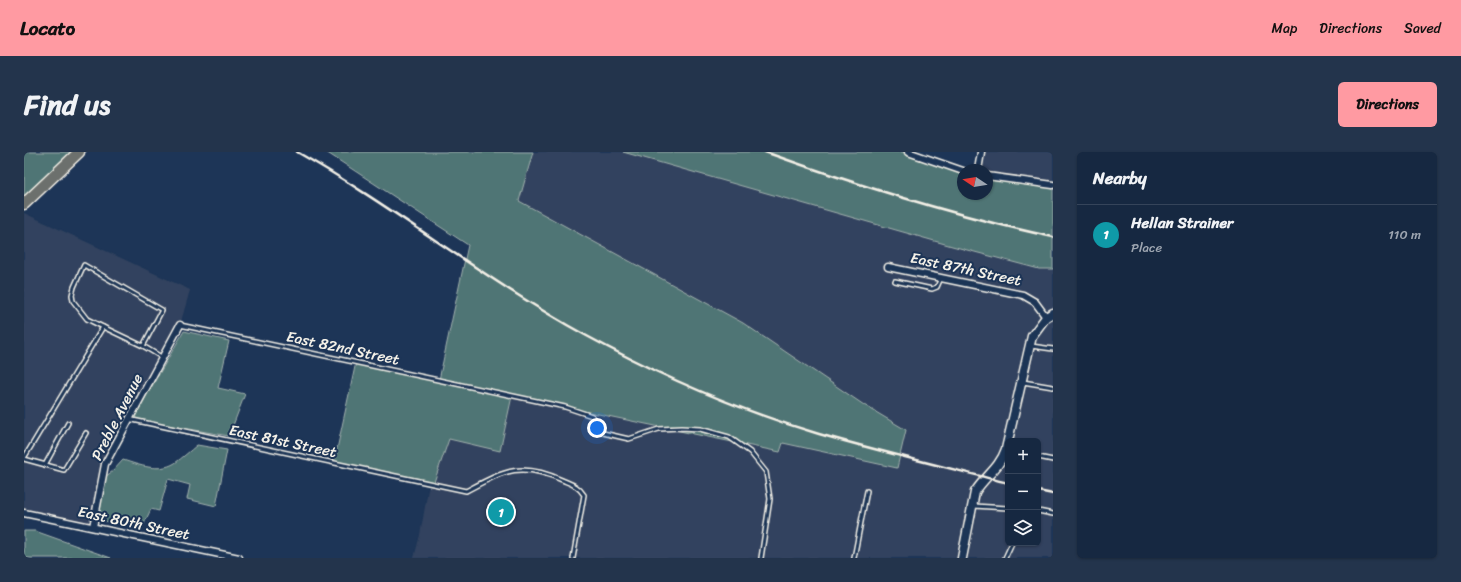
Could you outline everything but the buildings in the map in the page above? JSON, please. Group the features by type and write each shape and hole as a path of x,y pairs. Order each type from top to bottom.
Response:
{"main road":[{"path":"24,204 79,152"}],"street":[{"path":"908,152 957,170"},
{"path":"979,164 981,152"},
{"path":"993,177 1053,185"},
{"name":"East 87th Street","path":"888,267 1023,295 1035,302 1050,315"},
{"path":"1009,438 1032,336 1050,315"},
{"name":"Preble Avenue","path":"93,527 105,464 180,325"},
{"path":"962,558 972,506 978,488 999,465 1005,454"},
{"name":"East 80th Street","path":"24,513 239,558"}],"lane":[{"path":"143,346 162,310 84,265 72,295 74,301 87,319 143,346 162,358"},
{"path":"895,281 932,289 937,287 941,278"},
{"name":"East 82nd Street","path":"180,325 565,408 592,416 603,433 629,439 659,429 681,428 700,429 729,437 750,452 766,472 770,499 761,558"},
{"path":"86,433 64,470 24,458 103,327"},
{"path":"1030,345 1053,349"},
{"path":"1021,381 1053,387"},
{"name":"East 81st Street","path":"128,419 466,491 494,476 512,469 532,470 551,475 580,488 584,495 573,558"},
{"path":"45,465 68,423"},
{"path":"1041,458 1053,460"},
{"path":"854,558 867,491"},
{"path":"972,506 1005,508"},
{"path":"1041,512 1053,514"},
{"path":"1005,558 1011,546"}],"shaded area":[{"path":"533,152 682,152 1053,262 1053,558 414,558 420,535 428,490 449,439"},
{"path":"981,152 1053,152 1053,185 993,177 993,164 979,164"},
{"path":"24,213 190,290 180,325 105,464 93,527 24,513"}],"green space":[{"path":"24,152 79,152 24,204"},
{"path":"326,152 533,152 519,201 743,323 864,405 906,430 897,468 783,443 780,452 512,396 500,451 449,439 433,485 334,463 356,362 439,380 468,245"},
{"path":"623,152 908,152 957,169 957,200 993,200 993,177 1053,185 1053,269 1039,269 952,246"},
{"path":"184,331 229,341 218,388 245,394 229,436 133,419"},
{"path":"197,445 227,450 216,506 187,499 190,485 168,479 159,511 151,509 142,528 94,519 102,479 113,471 123,460 156,468 169,466"},
{"path":"24,531 35,531 111,558 24,558"}],"railway":[{"path":"297,152 370,196 476,268 548,314 613,350 671,378 729,403 789,425 1005,482"},
{"path":"765,152 836,177 944,210 1053,237"},
{"path":"1041,492 1053,494"}],"place":[{"name":"Hellan Strainer","path":"501,512"}]}
